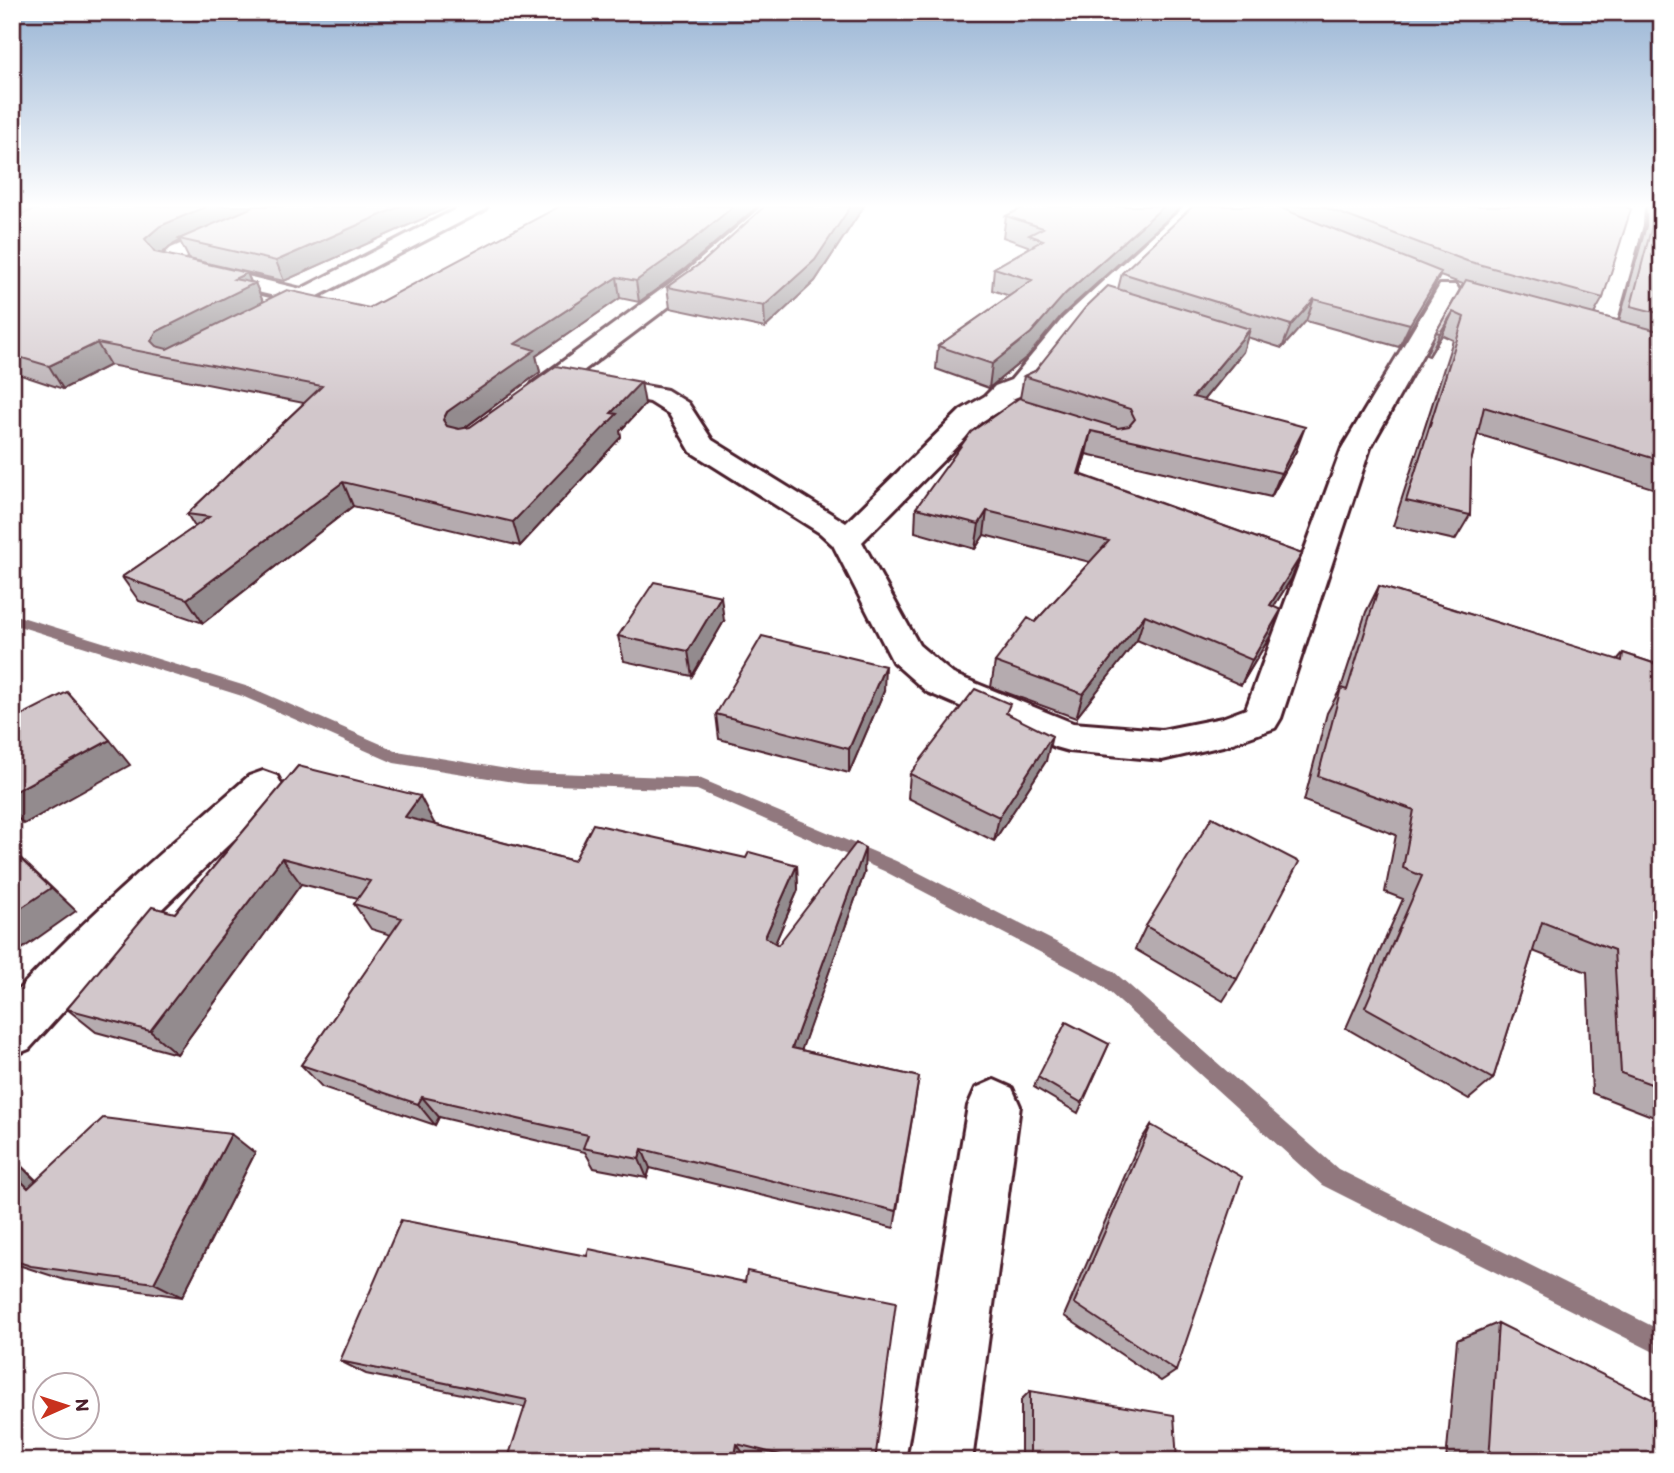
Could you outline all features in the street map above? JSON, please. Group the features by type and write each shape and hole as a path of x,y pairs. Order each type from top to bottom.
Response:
{"street":[{"path":"215,275 304,296"},
{"path":"247,326 345,275"},
{"path":"523,402 696,275"},
{"path":"846,541 971,416 994,402 1004,392 1020,386 1072,323 1120,275"},
{"path":"1612,275 1591,332 1625,341"},
{"path":"557,378 658,396 679,409 701,446 831,526 846,541 906,653 940,683 1069,737 1162,745 1227,731 1262,718 1356,448 1448,290"},
{"path":"994,402 1087,433"},
{"path":"12,1033 105,932 263,787"},
{"path":"940,1461 994,1106"}],"building":[{"path":"12,275 243,275 234,279 255,283 156,332 151,341 156,346 167,349 287,290 369,308 431,275 645,275 636,281 617,277 515,344 535,350 447,412 443,420 447,426 459,429 470,427 556,366 641,382 611,413 617,414 513,522 343,482 187,599 122,577 209,517 187,514 322,386 97,343 49,366 12,355 12,328 17,325 12,324"},
{"path":"684,275 799,275 764,306 667,287"},
{"path":"1015,275 1087,275 1065,294 1031,333 992,364 938,346 1032,280"},
{"path":"1128,275 1439,275 1410,324 1314,299 1291,325"},
{"path":"1518,275 1610,275 1603,298"},
{"path":"1639,275 1662,275 1662,314 1631,306"},
{"path":"1466,280 1662,332 1662,461 1484,407 1471,462 1470,515 1406,501 1464,317 1453,312 1440,333 1436,332"},
{"path":"1108,286 1250,329 1193,397 1305,427 1281,473 1091,431 1078,474 1302,554 1270,605 1281,610 1252,660 1145,615 1083,694 995,662 1028,618 1035,622 1109,541 987,511 979,524 916,508 971,432 1019,398 1118,428 1129,426 1135,419 1130,409 1024,376 1035,371 1085,308"},
{"path":"654,582 721,596 688,651 618,636"},
{"path":"1379,586 1622,661 1623,653 1662,666 1662,1088 1621,1073 1614,950 1542,922 1493,1079 1365,1007 1422,876 1403,868 1414,810 1318,776 1341,688 1347,690"},
{"path":"762,636 885,666 849,749 716,714"},
{"path":"975,689 1010,704 1006,713 1052,736 999,817 910,774"},
{"path":"67,692 110,740 12,793 12,720"},
{"path":"298,766 420,796 405,817 574,861 593,824 746,858 749,852 797,865 765,937 778,945 856,843 865,848 792,1048 919,1077 896,1211 642,1149 639,1159 583,1148 588,1135 422,1097 418,1104 301,1065 402,918 354,904 370,881 282,858 150,1031 67,1009 152,907 175,913"},
{"path":"1212,817 1299,862 1237,979 1146,926"},
{"path":"12,851 51,888 12,914"},
{"path":"1066,1022 1109,1044 1082,1103 1038,1077"},
{"path":"103,1118 231,1134 154,1283 31,1266 12,1260 12,1172 28,1188"},
{"path":"1151,1125 1242,1177 1176,1371 1074,1303"},
{"path":"401,1220 587,1256 589,1249 745,1282 747,1271 896,1302 875,1461 804,1461 737,1444 734,1461 507,1461 527,1400 340,1361"},
{"path":"1498,1323 1662,1404 1662,1461 1489,1461"},
{"path":"1030,1391 1174,1415 1177,1461 1030,1461"}],"waterway":[{"path":"12,619 247,692 394,757 526,778 699,784 890,866 1106,977 1330,1177 1662,1344"}]}
